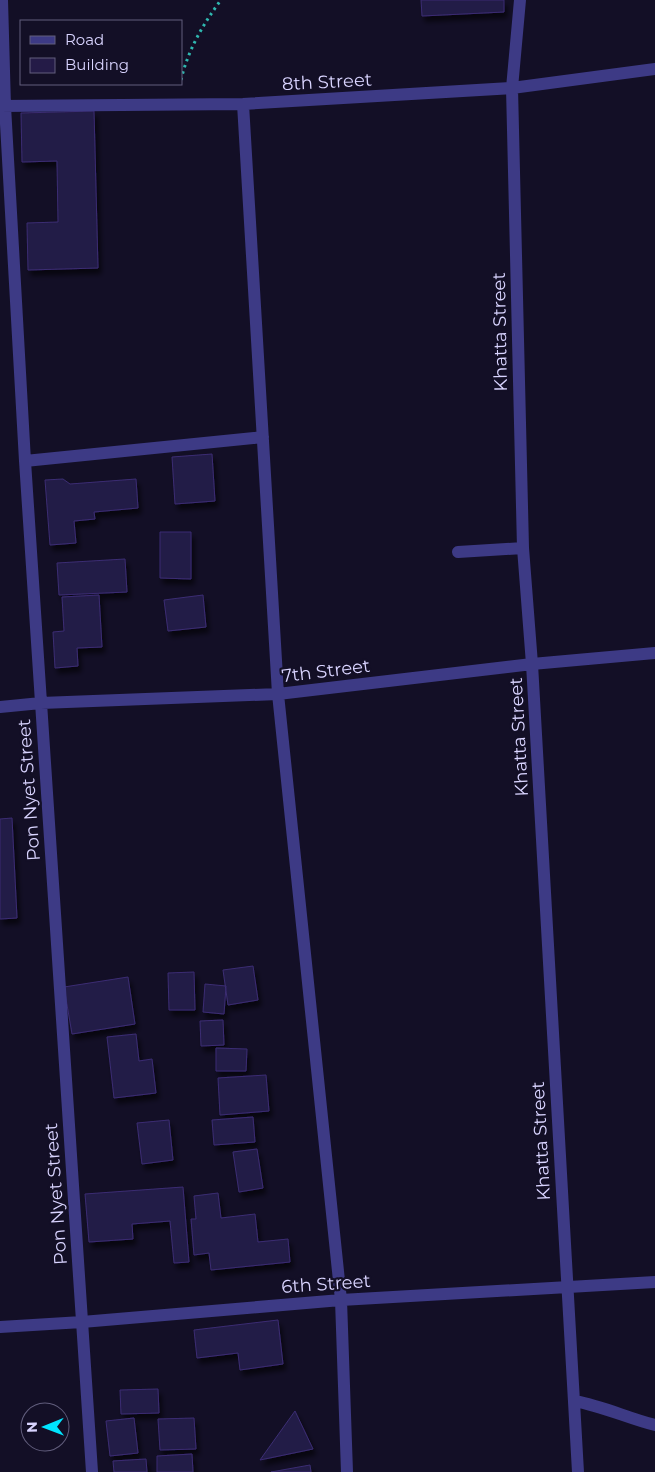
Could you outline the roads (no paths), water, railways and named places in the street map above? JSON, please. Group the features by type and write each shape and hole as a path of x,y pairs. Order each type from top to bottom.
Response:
{"street":[{"name":"Pon Nyet Street","path":"2,0 2,106 92,1472"},
{"name":"Khatta Street","path":"520,0 512,88 523,548 532,664 578,1472"},
{"name":"8th Street","path":"2,106 243,104 512,88 655,69"},
{"path":"243,104 278,694 340,1300 347,1472"},
{"path":"25,461 263,437"},
{"path":"458,552 523,548"},
{"name":"7th Street","path":"0,707 41,703 278,694 532,664 655,653"},
{"name":"6th Street","path":"0,1326 82,1322 340,1300 655,1282"},
{"path":"574,1401 599,1405 636,1420 655,1425"}]}
